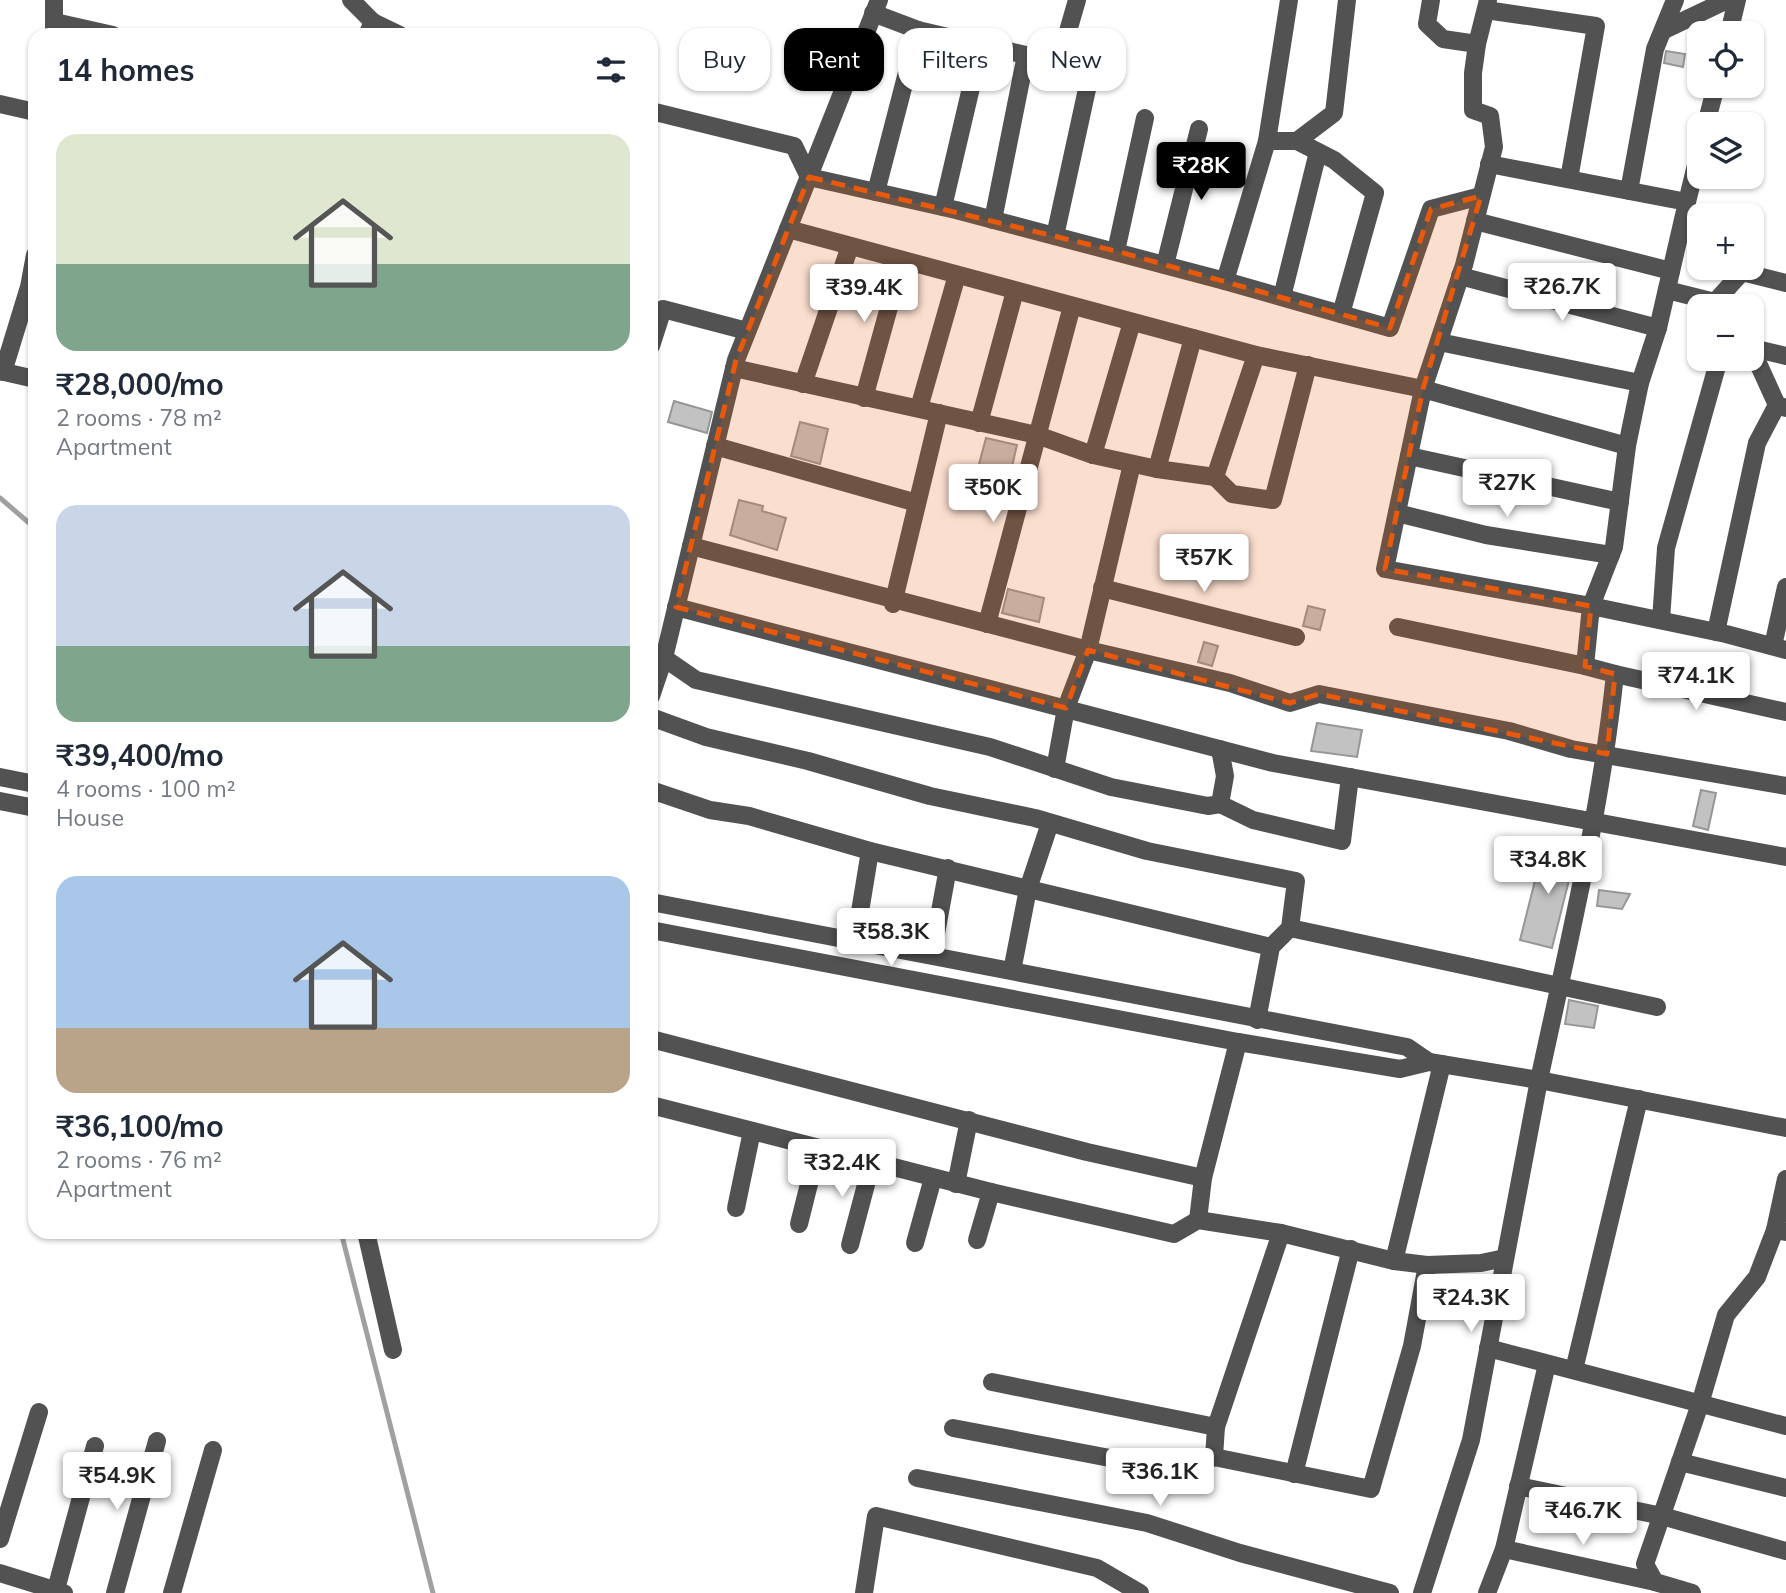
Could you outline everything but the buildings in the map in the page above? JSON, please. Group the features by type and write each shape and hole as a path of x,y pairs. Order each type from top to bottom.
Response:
{"street":[{"path":"54,0 55,28"},
{"path":"351,0 369,28"},
{"path":"1069,28 1077,0"},
{"path":"1225,281 1267,141 1289,0"},
{"path":"1297,141 1334,113 1348,0"},
{"path":"1431,0 1427,24 1443,39 1477,44"},
{"path":"1629,191 1655,49 1675,0"},
{"path":"1664,30 1727,0"},
{"path":"1732,21 1737,0"},
{"path":"1569,179 1596,26 1487,5 1473,73 1473,110 1490,116 1494,147 1460,276 1423,389 1385,569 1591,606 1780,648 1786,587"},
{"path":"658,676 734,368 747,331 876,7 914,28"},
{"path":"993,220 1026,55 1013,52"},
{"path":"876,192 902,91"},
{"path":"943,207 970,91"},
{"path":"1055,236 1086,91"},
{"path":"0,104 28,110"},
{"path":"658,113 794,146 808,177"},
{"path":"1116,251 1145,118"},
{"path":"1165,265 1199,129"},
{"path":"1267,141 1297,141 1334,160 1375,192 1341,314"},
{"path":"1282,297 1318,152"},
{"path":"1489,164 1687,202"},
{"path":"808,177 943,207 1116,251 1390,328 1431,209 1481,196"},
{"path":"1585,666 1591,606 1611,555 1627,446 1640,383 1658,328 1690,189"},
{"path":"1475,221 1671,271"},
{"path":"788,229 1256,355 1423,389 1627,446"},
{"path":"803,383 850,246"},
{"path":"864,398 902,260"},
{"path":"1725,294 1742,272 1786,283"},
{"path":"919,408 957,275"},
{"path":"1460,276 1658,328"},
{"path":"1667,290 1687,296"},
{"path":"979,423 1014,291"},
{"path":"28,299 2,372 28,378"},
{"path":"987,624 1072,306"},
{"path":"658,324 663,309 747,331"},
{"path":"1093,455 1132,322"},
{"path":"1157,469 1193,338"},
{"path":"1439,342 1640,383"},
{"path":"1764,351 1786,356"},
{"path":"1215,477 1256,355"},
{"path":"734,368 1037,435 1093,455 1132,464 1215,477 1232,494 1273,500 1308,365"},
{"path":"1661,621 1666,548 1716,371"},
{"path":"1716,632 1757,443 1782,407 1763,371"},
{"path":"893,601 939,413"},
{"path":"715,446 917,503"},
{"path":"1409,456 1620,502"},
{"path":"1055,769 1066,708 1088,650 1132,464"},
{"path":"1397,513 1486,535 1611,555"},
{"path":"691,546 893,601 1230,683 1290,702 1319,694 1508,731 1571,749 1786,786"},
{"path":"1102,588 1296,637"},
{"path":"676,607 1273,763 1786,857"},
{"path":"1398,628 1585,666 1786,712"},
{"path":"664,658 696,680 990,747 1111,787 1208,806 1220,804 1253,820 1342,841 1350,777"},
{"path":"1422,1593 1471,1440 1539,1080 1595,821 1607,754 1615,674"},
{"path":"658,720 706,737 807,761 930,796 1050,822 1147,852 1296,881 1290,928 1271,947 1257,1020"},
{"path":"1220,749 1225,776 1220,804"},
{"path":"0,778 28,783"},
{"path":"658,792 710,810 749,816 870,851 1271,947"},
{"path":"0,801 28,807"},
{"path":"1012,971 1028,889 1050,822"},
{"path":"855,942 870,851"},
{"path":"932,955 948,868"},
{"path":"658,903 1257,1020 1407,1046 1435,1063"},
{"path":"1290,928 1657,1007"},
{"path":"658,931 1238,1042 1400,1069 1435,1063 1539,1080 1786,1128"},
{"path":"658,1041 1087,1152 1203,1178"},
{"path":"1198,1220 1203,1178 1238,1042"},
{"path":"1394,1261 1435,1063"},
{"path":"1574,1370 1639,1099"},
{"path":"658,1107 956,1184 1174,1234 1198,1220 1281,1233 1394,1261 1427,1265 1481,1263 1506,1258"},
{"path":"956,1184 969,1120"},
{"path":"736,1208 752,1131"},
{"path":"799,1224 818,1148"},
{"path":"850,1245 872,1162"},
{"path":"915,1243 933,1178"},
{"path":"1655,1583 1645,1564 1700,1404 1726,1315 1757,1277 1781,1231 1786,1179"},
{"path":"977,1240 991,1192"},
{"path":"1214,1457 1216,1427 1281,1233"},
{"path":"368,1239 393,1350"},
{"path":"1294,1474 1351,1249"},
{"path":"953,1429 1178,1471 1214,1457 1371,1489 1412,1346 1427,1265"},
{"path":"1488,1349 1786,1426"},
{"path":"1491,1592 1504,1549 1547,1364"},
{"path":"992,1382 1216,1427"},
{"path":"0,1539 39,1412"},
{"path":"115,1593 156,1441"},
{"path":"0,1573 58,1592 95,1446"},
{"path":"172,1593 214,1450"},
{"path":"1680,1462 1786,1488"},
{"path":"917,1478 1147,1524 1240,1553 1390,1593"},
{"path":"1518,1486 1662,1516 1786,1551"},
{"path":"864,1593 876,1516 1097,1568 1140,1593"},
{"path":"1504,1549 1692,1593"}],"highlighted area":[{"path":"809,177 1116,251 1390,328 1431,209 1481,196 1423,389 1385,569 1591,606 1585,666 1615,674 1607,754 1319,694 1290,703 1088,650 1066,708 676,607 736,360"}],"waterway":[{"path":"0,498 28,522"},
{"path":"343,1239 433,1593"}]}
